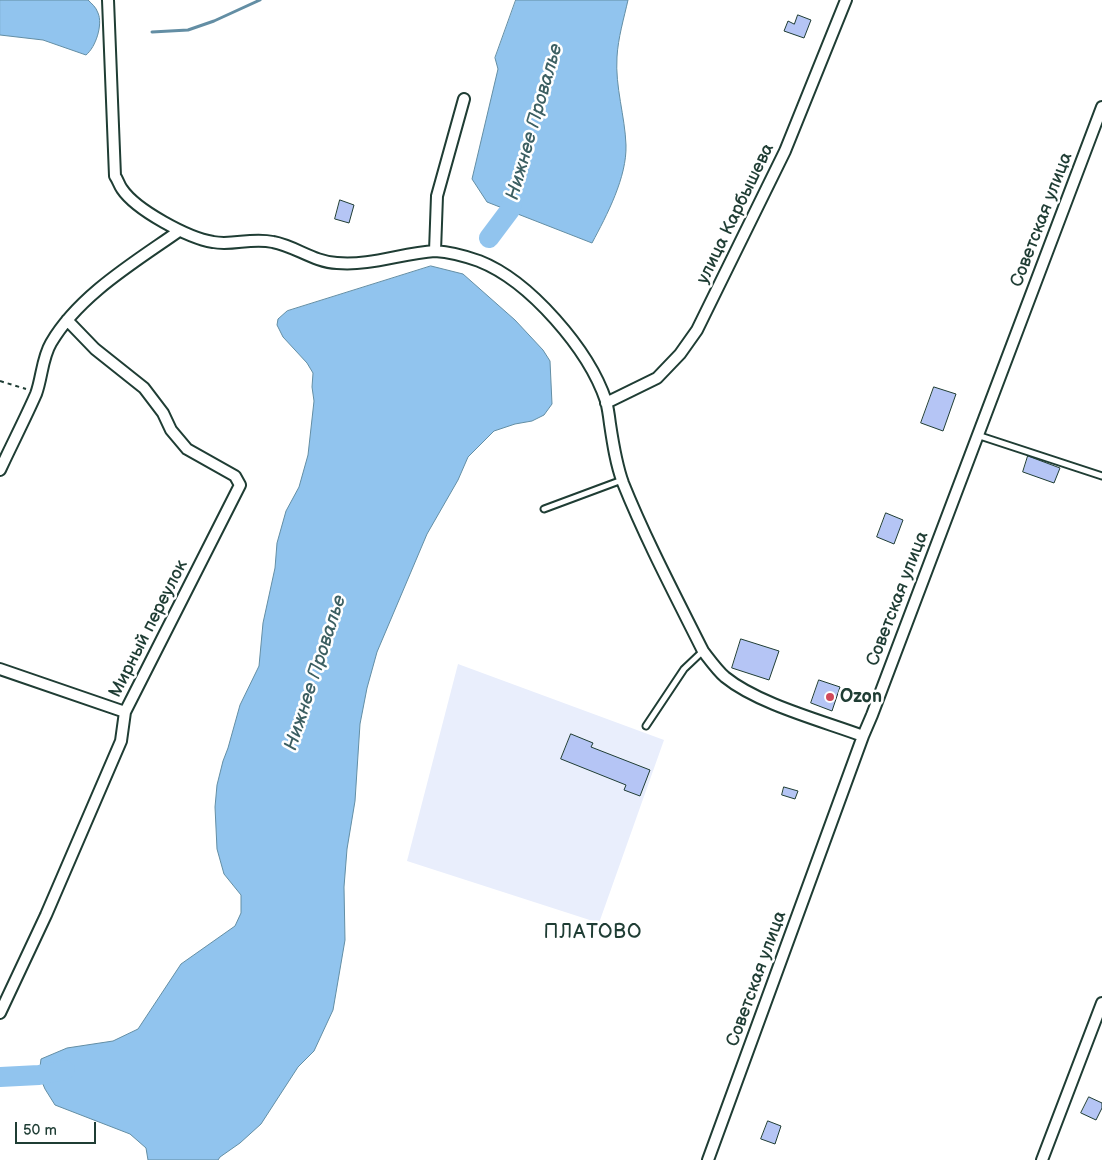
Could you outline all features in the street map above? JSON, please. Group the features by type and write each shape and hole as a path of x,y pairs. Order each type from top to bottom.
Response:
{"street":[{"path":"108,0 115,176 123,190 141,208 179,231 213,242 263,240 280,243 307,256 336,263 364,263 435,250 452,252 480,262 509,278 531,296 568,335 584,356 596,378 606,403 615,455 622,480 638,519 703,650 725,677 746,690 778,705 863,736"},
{"name":"улица Карбышева","path":"606,403 657,378 680,354 697,330 785,151 846,0"},
{"path":"435,250 437,196 464,99"},
{"name":"Советская улица","path":"708,1160 863,736 1102,107"},
{"path":"0,470 36,393 49,345 68,320 98,290 129,265 179,231"},
{"name":"Мирный переулок","path":"0,1013 46,915 121,740 125,712 240,485 235,476 187,449 171,430 163,413 144,388 95,349 68,320"},
{"path":"0,669 125,712"},
{"path":"1042,1160 1102,1003"}],"lane":[{"path":"977,435 1102,476"},
{"path":"544,509 622,480"},
{"path":"646,726 684,670 703,650"}],"path":[{"path":"0,381 36,393"}],"shaded area":[{"path":"458,664 664,740 599,923 407,861"}],"water":[{"path":"0,0 88,0 96,9 100,23 96,41 86,55 43,40 0,35"},
{"path":"516,0 628,0 621,28 617,57 626,145 625,157 620,183 592,243 487,202 472,179 498,69 495,58"},
{"path":"431,266 463,274 515,320 543,350 550,361 552,404 544,415 532,421 494,431 468,457 458,480 427,534 377,652 360,724 355,801 347,849 344,887 345,940 333,1010 314,1051 298,1067 261,1124 218,1160 148,1160 146,1148 130,1134 55,1105 39,1075 41,1059 67,1048 113,1041 138,1029 181,964 235,926 241,913 241,895 224,874 217,849 215,807 217,785 240,705 259,666 263,623 275,568 277,543 286,511 299,487 308,455 314,401 313,373 307,363 283,337 277,325 278,319 287,311"}],"building":[{"path":"798,15 811,20 804,38 784,31 788,21 794,24"},
{"path":"340,200 354,205 349,223 335,219"},
{"path":"934,387 956,394 943,431 921,423"},
{"path":"1028,456 1060,468 1054,483 1023,472"},
{"path":"886,513 903,520 894,544 877,537"},
{"path":"741,639 779,651 769,680 732,668"},
{"path":"819,680 840,687 832,711 811,703"},
{"path":"571,734 593,743 591,747 650,770 640,796 624,790 626,785 561,759"},
{"path":"784,787 798,791 795,799 782,795"},
{"path":"1089,1097 1102,1103 1102,1108 1096,1120 1081,1113"},
{"path":"768,1121 781,1126 775,1144 761,1139"}],"waterway":[{"path":"152,32 188,30 214,21 260,0"},
{"name":"Нижнее Провалье","path":"489,238 510,210 517,185"},
{"path":"0,1077 39,1075 65,1070"}],"place":[{"name":"Ozon","path":"830,697"}],"district":[{"name":"ПЛАТОВО","path":"593,933"}]}
